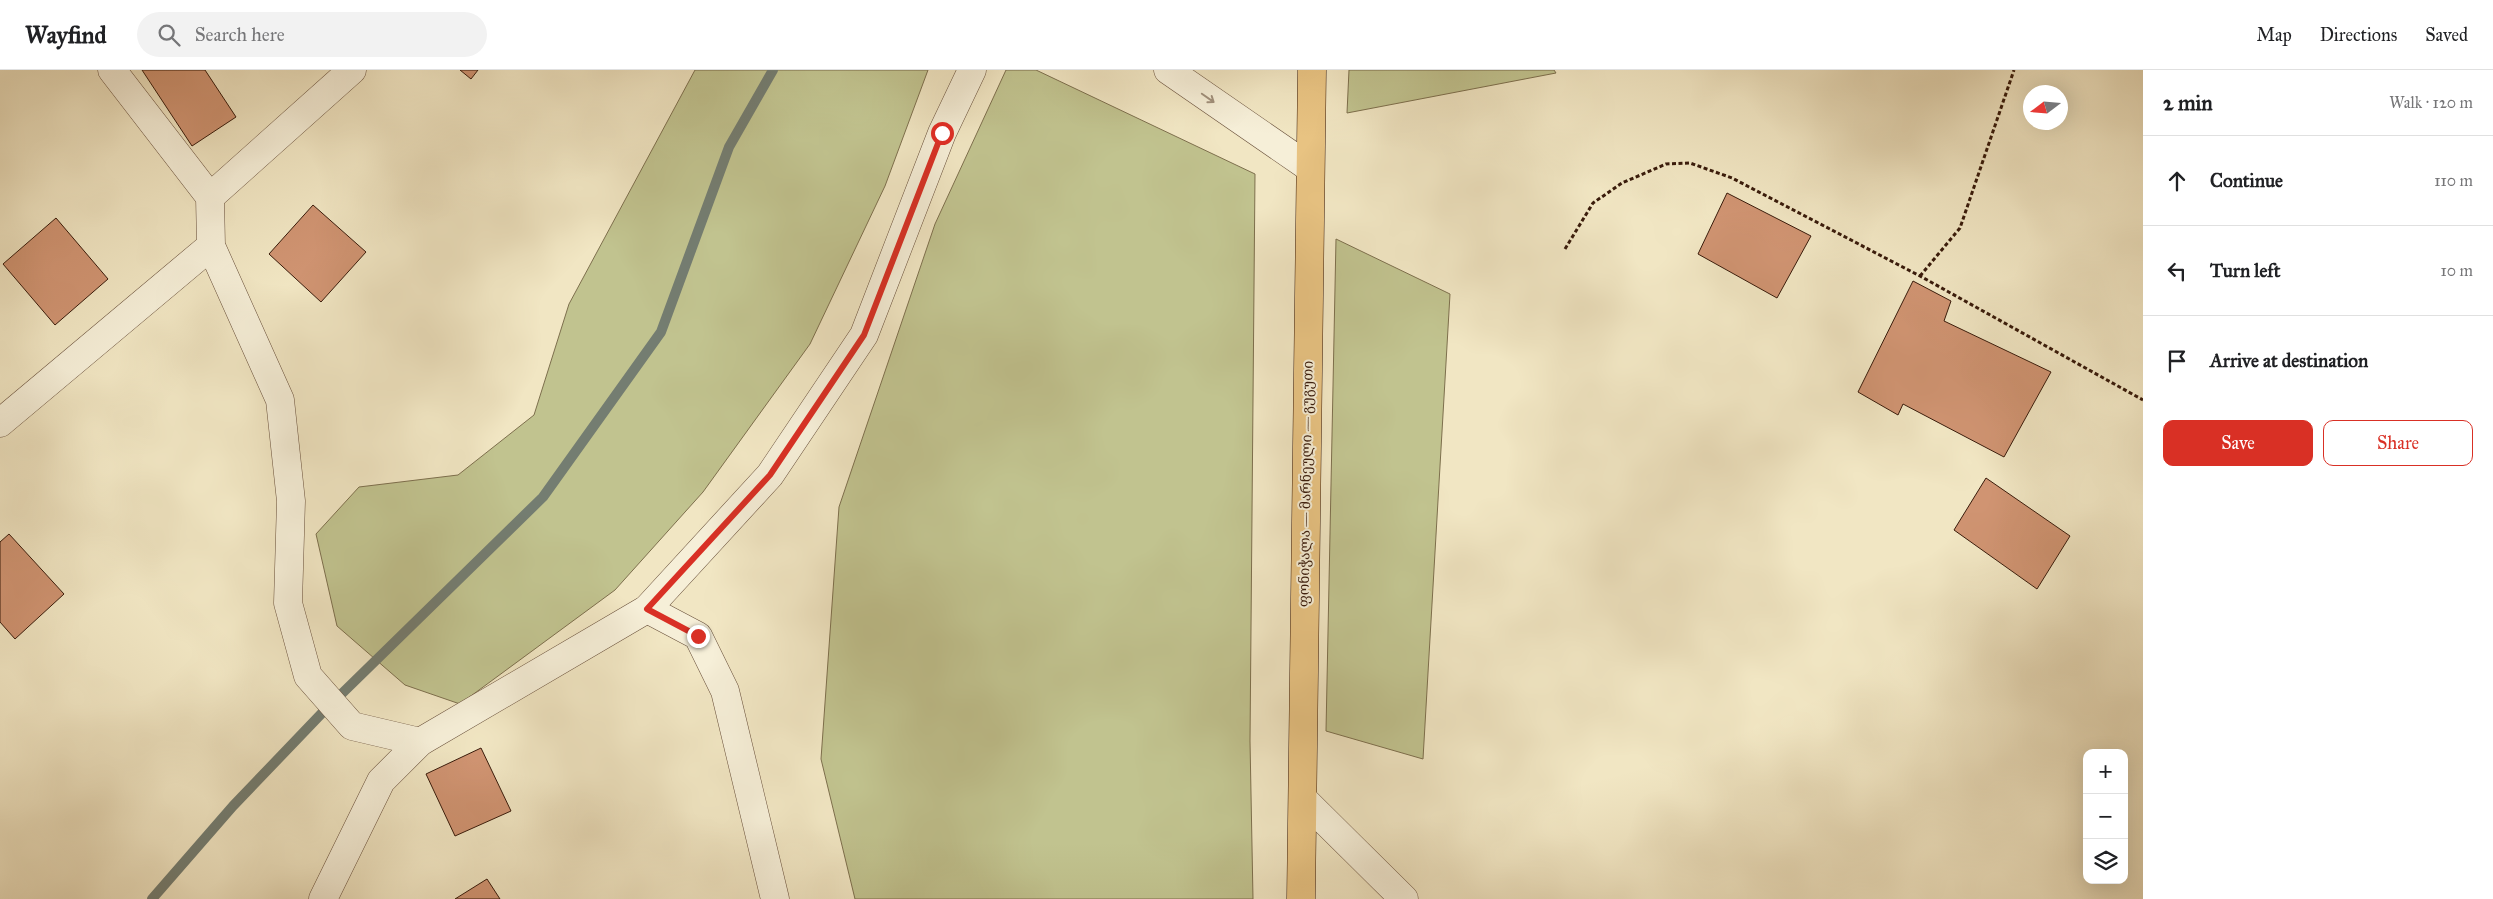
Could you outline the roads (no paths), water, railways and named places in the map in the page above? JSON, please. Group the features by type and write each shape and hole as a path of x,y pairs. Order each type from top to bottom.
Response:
{"highway":[{"name":"ფონიჭალა — მარნეული — გუგუთი","path":"1301,899 1312,70"}],"street":[{"path":"112,70 210,197 211,246 280,400 291,500 288,603 308,676 352,726 420,742"},
{"path":"210,197 352,70"},
{"path":"323,899 381,781 420,742 647,609 770,475 864,335 942,133 972,70"},
{"path":"1168,70 1310,168"},
{"path":"0,423 211,246"},
{"path":"647,609 698,636 725,691 775,899"},
{"path":"1303,799 1404,899"}],"waterway":[{"path":"152,899 233,806 323,712 543,497 661,332 729,147 773,70"}]}
